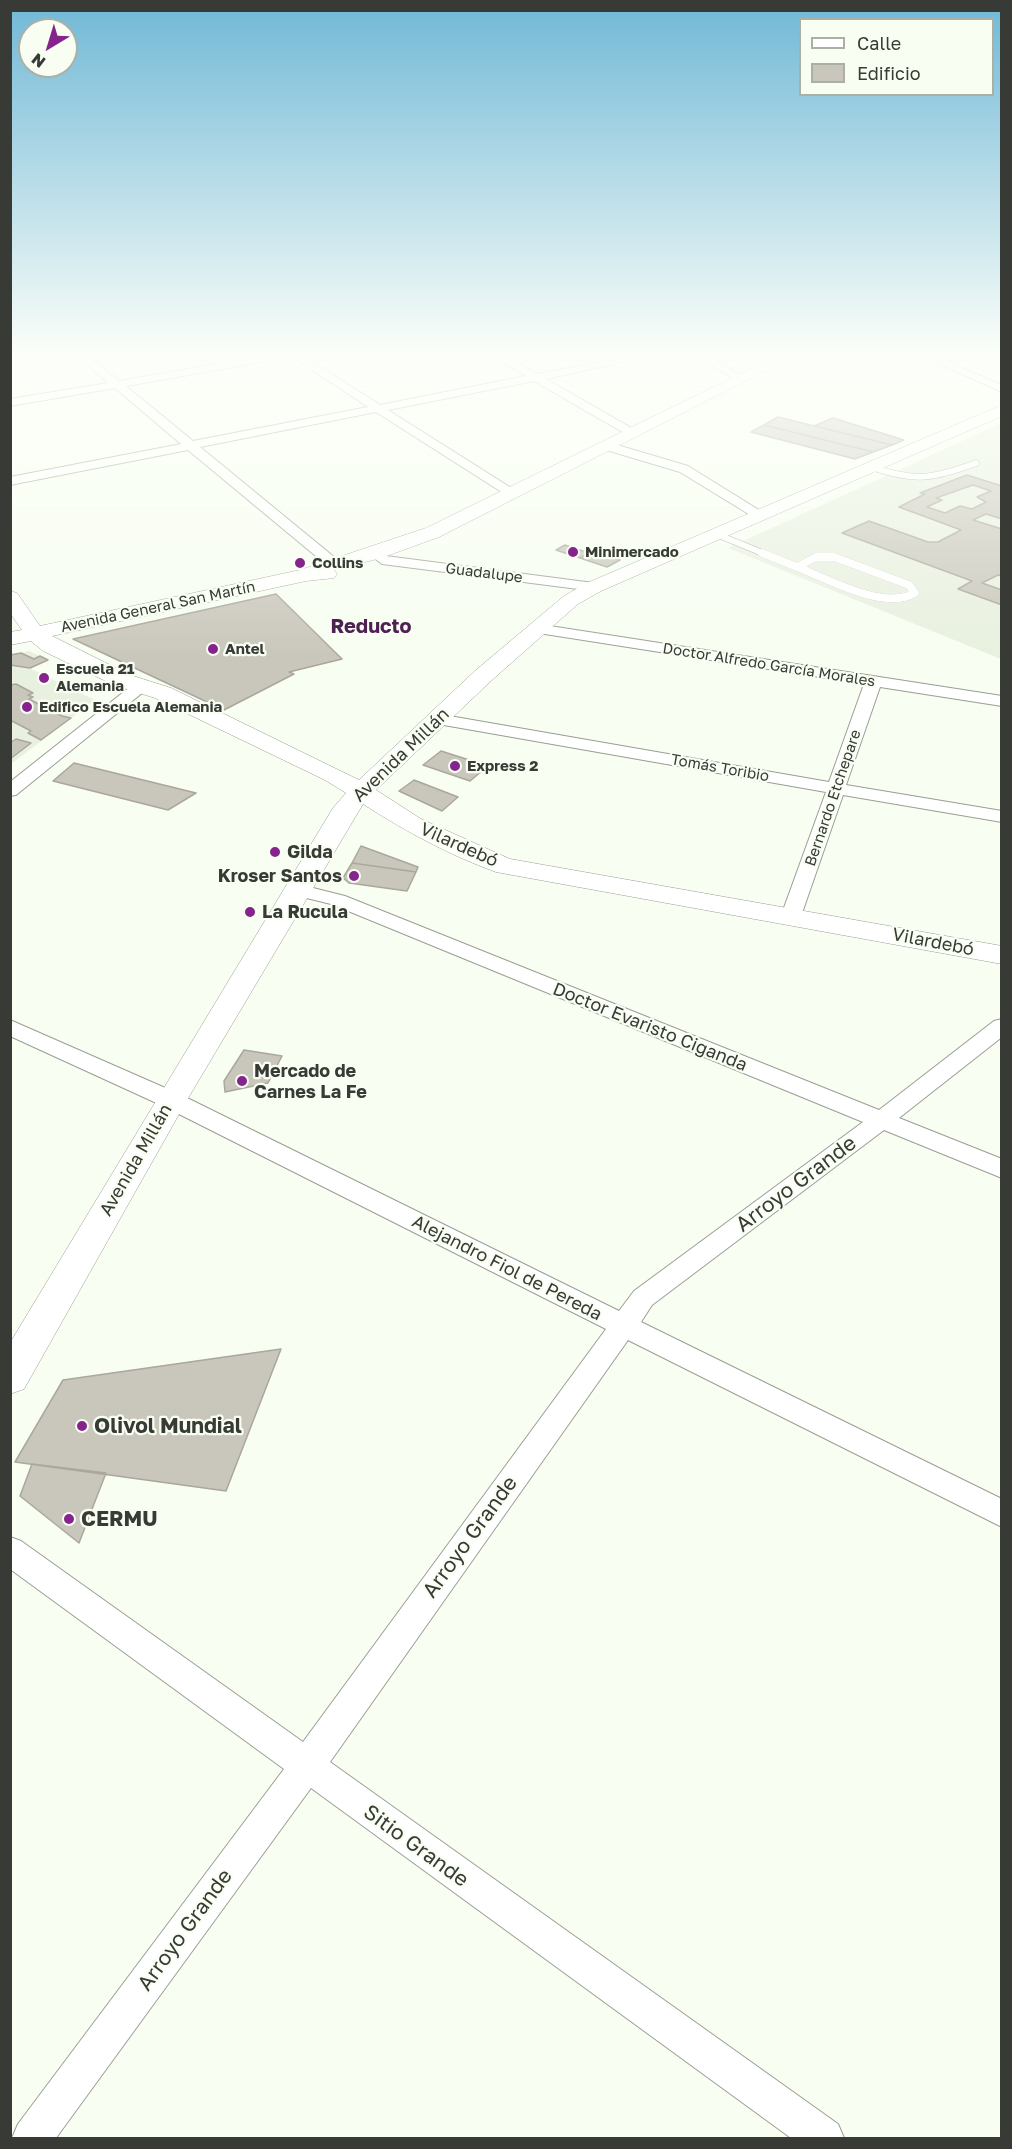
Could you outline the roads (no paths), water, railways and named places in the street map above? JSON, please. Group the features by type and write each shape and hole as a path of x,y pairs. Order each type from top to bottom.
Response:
{"main road":[{"name":"Avenida General San Martín","path":"306,575 325,574 429,539 432,533 584,457"},
{"name":"Avenida Millán","path":"10,1378 171,1100 346,807 438,718 571,600 594,587 893,457"},
{"name":"Avenida General San Martín","path":"10,639 306,575 334,564 379,557"},
{"name":"Vilardebó","path":"10,597 35,634 51,646 122,680 163,693 334,775 412,824 482,858 505,866 1002,955"}],"street":[{"path":"10,481 131,457"},
{"path":"208,457 334,564"},
{"path":"454,457 511,494"},
{"path":"645,457 684,469 760,515"},
{"name":"Guadalupe","path":"379,557 594,587"},
{"name":"Doctor Alfredo García Morales","path":"537,629 1002,701"},
{"name":"Bernardo Etchepare","path":"791,916 874,680"},
{"path":"10,791 141,686"},
{"name":"Tomás Toribio","path":"438,718 1002,817"},
{"name":"Doctor Evaristo Ciganda","path":"297,890 338,900 1002,1169"},
{"name":"Arroyo Grande","path":"32,2139 306,1767 643,1298 880,1121 1002,1026"},
{"name":"Alejandro Fiol de Pereda","path":"10,1027 171,1100 1002,1514"},
{"name":"Sitio Grande","path":"10,1551 824,2139"}],"lane":[{"path":"871,467 906,479 924,480 976,463"},
{"path":"716,534 797,567 882,599 906,599 915,592 909,585 834,557 816,557 797,567"}],"place":[{"name":"Minimercado","path":"573,552"},
{"name":"Collins","path":"300,563"},
{"name":"Antel","path":"213,649"},
{"name":"Escuela 21 Alemania","path":"44,678"},
{"name":"Edifico Escuela Alemania","path":"27,707"},
{"name":"Express 2","path":"455,766"},
{"name":"Gilda","path":"275,852"},
{"name":"Kroser Santos","path":"354,876"},
{"name":"La Rucula","path":"250,912"},
{"name":"Mercado de Carnes La Fe","path":"242,1081"},
{"name":"Olivol Mundial","path":"82,1426"},
{"name":"CERMU","path":"69,1519"}],"district":[{"name":"Reducto","path":"371,627"}]}
